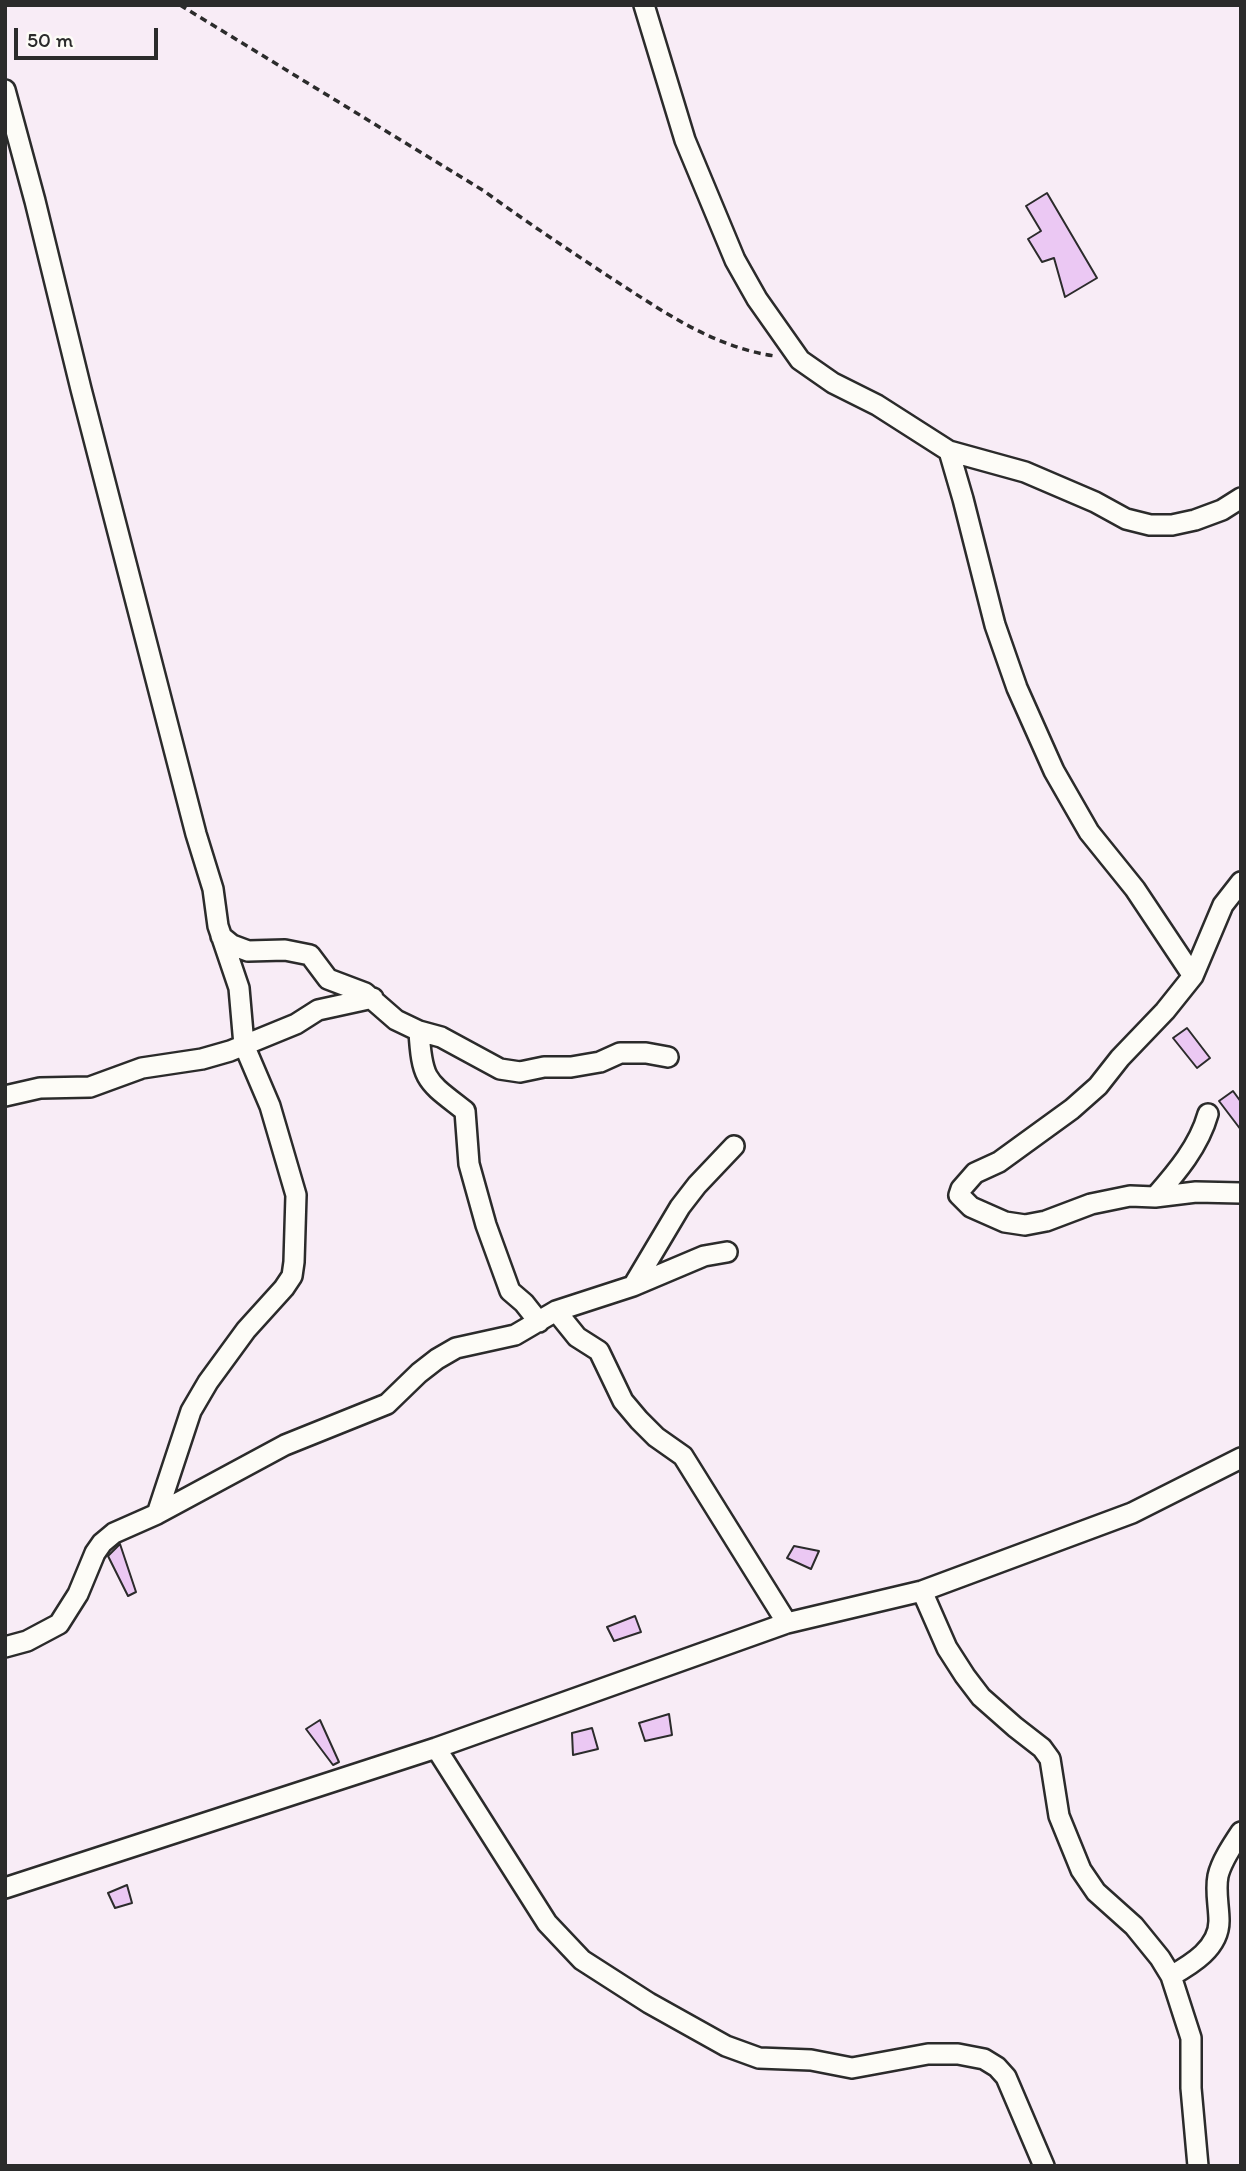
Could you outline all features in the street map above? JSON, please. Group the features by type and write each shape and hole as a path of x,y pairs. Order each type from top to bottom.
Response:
{"street":[{"path":"644,5 677,117 735,260 765,311 800,360 833,383 877,405 949,451 1025,472 1095,502 1126,519 1150,525 1172,525 1222,510 1241,498"},
{"path":"5,90 213,889 218,926 239,988 244,1045 270,1106 296,1195 292,1276 246,1330 208,1382 191,1411 157,1514"},
{"path":"949,451 995,625 1017,688 1054,771 1089,832 1135,889 1193,976"},
{"path":"1241,881 1223,905 1193,976 1166,1011 1120,1058 1098,1086 1072,1109 999,1162 975,1172 959,1195 971,1207 1005,1222 1025,1225 1046,1221 1091,1204 1130,1196 1155,1197 1196,1192 1241,1193"},
{"path":"221,936 232,945 248,951 285,950 310,955 328,979 357,988 396,1020 419,1031 442,1037 500,1069 520,1072 570,1067 600,1062 620,1053 646,1053 668,1058"},
{"path":"5,1096 40,1088 90,1087 142,1068 202,1059 296,1024 318,1010 373,999"},
{"path":"419,1031 421,1062 429,1079 437,1091 465,1111 469,1164 486,1225 510,1291 539,1322"},
{"path":"1155,1197 1171,1179 1203,1132 1208,1114"},
{"path":"633,1286 680,1207 734,1146"},
{"path":"5,1647 27,1641 59,1624 78,1594 95,1553 114,1533 157,1514 285,1445 387,1404 419,1373 456,1349 515,1335 556,1311 633,1286 704,1256 727,1252"},
{"path":"556,1311 577,1337 599,1351 623,1401 639,1420 656,1437 682,1456 786,1623"},
{"path":"5,1888 436,1748 786,1623 922,1591 1132,1513 1241,1458"},
{"path":"922,1591 947,1648 965,1676 981,1697 1042,1748 1050,1759 1059,1816 1080,1870 1096,1892 1134,1927 1171,1976 1191,2038 1191,2088 1198,2166"},
{"path":"436,1748 547,1923 582,1960 649,2003 726,2046 759,2058 811,2060 852,2068 928,2054 958,2054 984,2059 1006,2077 1044,2166"},
{"path":"1171,1976 1189,1966 1216,1939 1219,1923 1218,1875 1241,1832"}],"path":[{"path":"180,5 484,191 689,328 748,352 800,360"}],"building":[{"path":"1047,193 1097,278 1065,297 1054,258 1042,262 1028,239 1041,231 1026,206"},
{"path":"1187,1028 1210,1058 1197,1068 1173,1038"},
{"path":"1233,1091 1241,1102 1241,1130 1219,1101"},
{"path":"120,1544 136,1592 128,1596 108,1556"},
{"path":"794,1546 819,1551 811,1569 787,1558"},
{"path":"635,1616 641,1632 614,1641 607,1627"},
{"path":"669,1714 672,1735 645,1741 639,1723"},
{"path":"320,1720 339,1762 333,1765 306,1729"},
{"path":"592,1728 598,1749 573,1755 572,1733"},
{"path":"127,1885 132,1903 115,1908 108,1893"}]}
